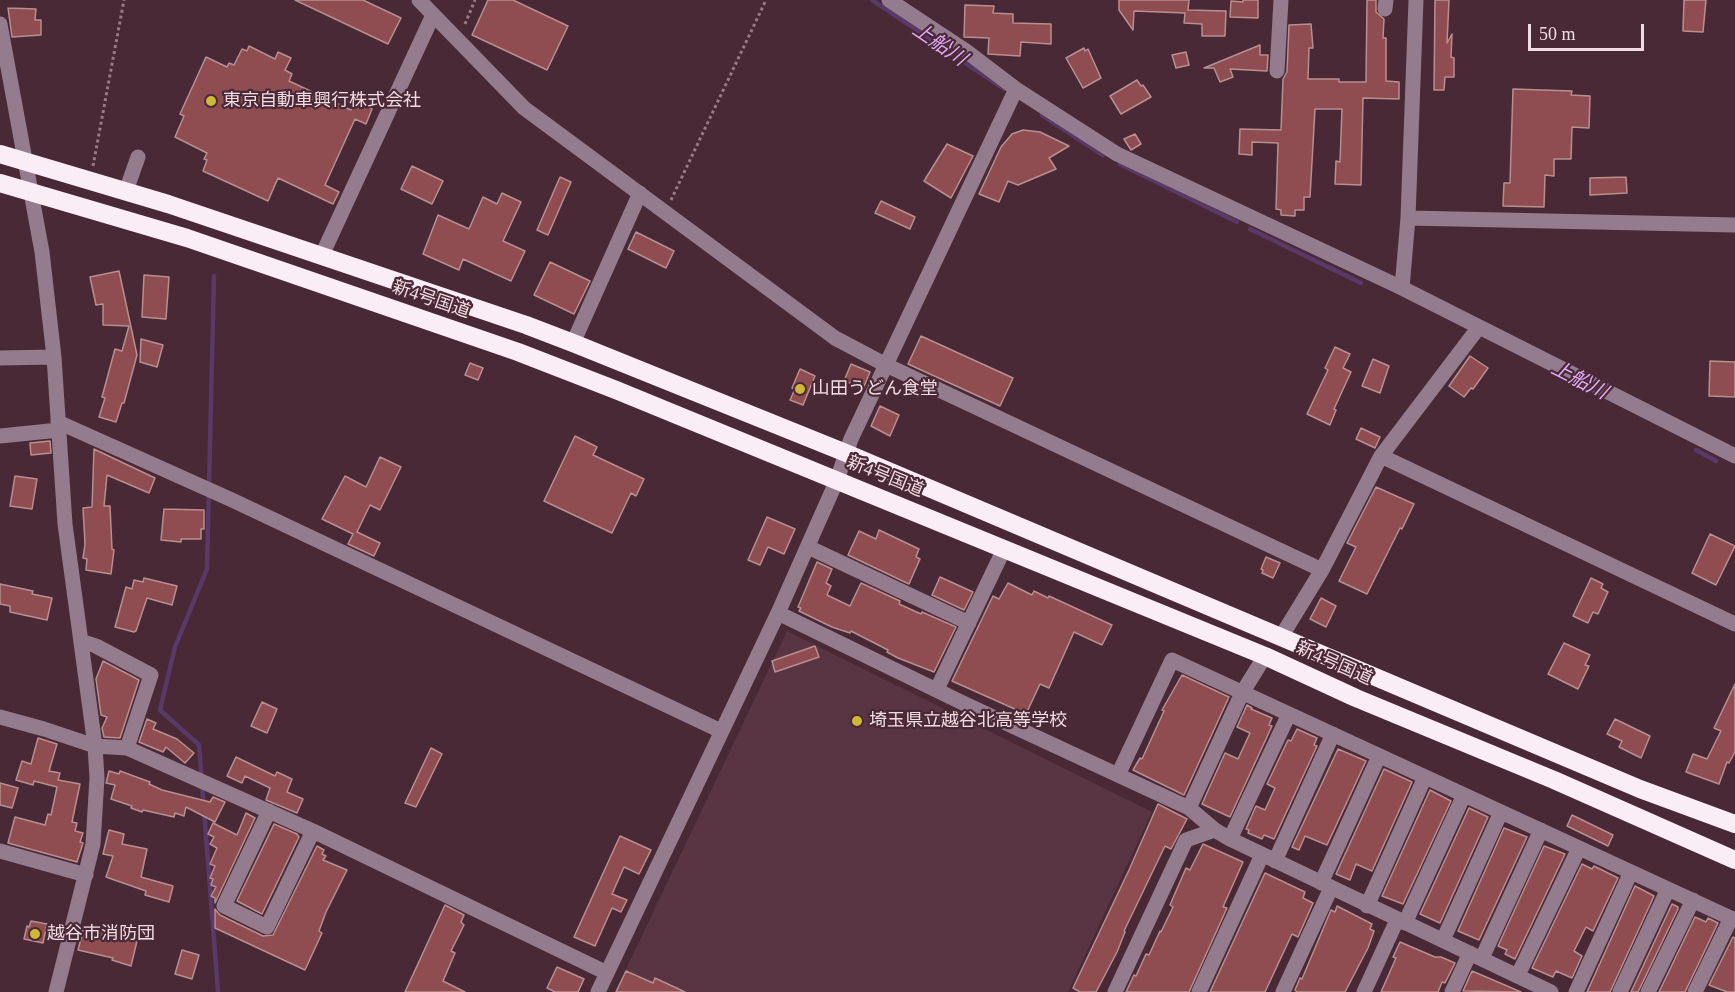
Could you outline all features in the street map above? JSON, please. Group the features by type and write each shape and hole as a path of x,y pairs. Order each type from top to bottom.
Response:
{"highway":[{"name":"新4号国道","path":"0,154 126,191 322,255 573,343 846,453 1640,789 1735,824"},
{"name":"新4号国道","path":"0,183 187,238 518,352 709,427 1265,656 1356,698 1554,780 1735,860"}],"street":[{"path":"419,0 524,108 835,338 886,365 1322,570"},
{"path":"889,0 966,51 1016,89 1117,154 1402,288 1735,456"},
{"path":"1277,71 1281,0"},
{"path":"1402,288 1408,218 1416,0"},
{"path":"322,255 433,15"},
{"path":"0,24 42,252 54,357 65,524 95,746 97,778 93,844 56,992"},
{"path":"598,992 778,613 837,480 846,453 1016,89"},
{"path":"126,191 138,157"},
{"path":"573,343 640,193"},
{"path":"1408,218 1735,225"},
{"path":"1281,637 1322,570 1381,456 1479,327"},
{"path":"0,358 54,357"},
{"path":"0,436 58,426 208,490 721,731"},
{"path":"1381,456 1735,624"},
{"path":"808,547 969,623"},
{"path":"937,689 1004,549"},
{"path":"778,613 1189,808 1215,830 1230,839 1367,906 1518,975 1545,991"},
{"path":"81,641 96,646 151,675 127,748"},
{"path":"1189,808 1242,693 1265,656"},
{"path":"1118,775 1172,660 1733,919 1695,992"},
{"path":"1230,839 1289,714"},
{"path":"0,717 95,746 127,748 313,831 607,974"},
{"path":"1199,992 1333,734"},
{"path":"1283,992 1379,756"},
{"path":"1367,906 1425,777"},
{"path":"1364,992 1464,795"},
{"path":"269,811 224,906 267,927 313,831"},
{"path":"1443,940 1501,812"},
{"path":"1115,992 1185,840 1215,830"},
{"path":"1452,992 1476,955 1541,830"},
{"path":"1518,975 1579,848"},
{"path":"0,851 86,875"},
{"path":"1576,992 1631,872"},
{"path":"1620,992 1668,889"},
{"path":"1648,992 1693,900"}],"path":[{"path":"90,180 124,0"},
{"path":"458,40 475,0"},
{"path":"665,213 766,0"}],"shaded area":[{"name":"埼玉県立越谷北高等学校","path":"787,631 1152,812 1068,992 615,992"}],"building":[{"path":"295,0 363,0 401,18 388,44"},
{"path":"488,0 513,0 568,26 547,70 472,35"},
{"path":"1119,0 1189,0 1188,10 1226,11 1225,36 1202,36 1202,24 1184,23 1185,13 1134,11 1133,30 1119,10"},
{"path":"1243,0 1258,0 1258,18 1230,17 1231,1 1243,2"},
{"path":"1367,0 1376,0 1376,12 1384,19 1386,81 1399,82 1399,99 1363,98 1361,185 1335,184 1336,161 1340,162 1342,109 1315,109 1310,197 1304,197 1304,210 1295,210 1295,216 1281,215 1281,210 1276,209 1278,143 1252,142 1252,155 1239,154 1240,129 1281,130 1283,79 1287,72 1289,25 1311,24 1313,48 1309,48 1308,79 1366,82"},
{"path":"1435,0 1449,0 1447,43 1452,34 1451,57 1454,58 1454,77 1445,77 1444,90 1434,90"},
{"path":"1684,0 1706,0 1703,32 1683,31"},
{"path":"965,5 994,6 993,13 1013,14 1013,23 1051,24 1051,44 1021,42 1020,56 988,54 989,38 964,37"},
{"path":"8,8 36,9 35,20 41,20 41,35 12,37"},
{"path":"1260,45 1260,55 1268,55 1267,71 1230,69 1233,77 1220,82 1214,68 1204,68"},
{"path":"249,46 275,59 278,52 291,58 285,70 292,74 289,81 351,110 355,101 372,109 366,124 355,119 325,185 339,192 333,204 278,178 268,201 203,171 207,153 175,137 184,116 180,114 206,57 227,67 229,63 234,65 242,49 247,51"},
{"path":"1084,48 1085,51 1088,49 1101,78 1083,88 1066,58"},
{"path":"1186,52 1189,65 1176,68 1172,55"},
{"path":"1137,80 1151,97 1121,114 1110,96"},
{"path":"1513,89 1572,91 1571,95 1590,96 1589,128 1572,127 1571,159 1554,159 1554,176 1545,175 1544,207 1503,206 1504,183 1510,183"},
{"path":"1023,130 1040,132 1069,146 1049,158 1056,169 1018,185 1008,181 999,202 979,194 1001,147 1012,134"},
{"path":"1135,134 1141,144 1131,150 1124,139"},
{"path":"947,144 973,156 951,198 924,181"},
{"path":"412,166 443,181 432,204 401,189"},
{"path":"560,177 571,182 548,235 537,230"},
{"path":"1626,177 1627,193 1590,195 1590,178"},
{"path":"502,193 521,202 503,241 525,251 511,281 463,259 459,270 423,254 438,215 469,229 483,197 497,204"},
{"path":"881,201 915,217 910,229 875,213"},
{"path":"636,232 674,251 666,268 628,249"},
{"path":"550,262 590,281 574,314 534,295"},
{"path":"119,271 137,355 124,403 122,403 116,422 99,417 115,349 122,351 129,326 103,325 103,304 96,305 90,277"},
{"path":"144,275 169,277 166,319 142,317"},
{"path":"921,336 1013,378 1000,406 908,364"},
{"path":"141,339 163,345 157,367 140,362"},
{"path":"1335,347 1350,354 1343,368 1351,372 1334,409 1336,410 1330,425 1307,414 1328,370 1325,368"},
{"path":"1470,356 1488,368 1473,389 1471,388 1464,397 1449,386"},
{"path":"1373,359 1389,366 1380,393 1362,386"},
{"path":"1710,361 1735,362 1735,397 1709,396"},
{"path":"470,363 483,368 478,380 465,375"},
{"path":"851,364 870,372 863,389 844,381"},
{"path":"800,369 815,376 803,405 790,400"},
{"path":"880,406 899,415 890,436 871,426"},
{"path":"1361,428 1380,437 1375,448 1356,439"},
{"path":"575,436 597,447 593,455 644,479 636,496 631,493 612,533 544,501"},
{"path":"50,441 51,453 31,455 30,443"},
{"path":"94,449 155,478 149,493 107,475 104,506 110,506 112,549 114,550 111,574 86,570 87,559 83,558 85,544 83,508 92,507"},
{"path":"380,457 401,467 380,510 370,505 357,532 380,543 374,556 348,544 353,534 322,519 345,476 366,487"},
{"path":"15,476 37,479 32,509 10,506"},
{"path":"1376,487 1414,504 1367,594 1339,581 1356,547 1347,543"},
{"path":"164,509 204,510 204,529 201,529 201,539 181,539 181,542 161,540"},
{"path":"767,517 795,529 784,554 768,547 760,565 748,560"},
{"path":"879,530 919,549 916,557 920,559 909,584 848,555 859,531 876,539"},
{"path":"1710,534 1735,546 1716,585 1692,573"},
{"path":"1266,557 1280,563 1273,578 1262,573 1261,569"},
{"path":"817,562 832,569 826,583 831,586 827,595 850,606 861,583 900,601 899,604 956,627 934,672 898,658 887,652 888,650 851,631 850,633 832,627 799,611 801,608 798,607"},
{"path":"940,577 973,592 964,610 932,595"},
{"path":"144,578 177,586 172,605 147,598 136,631 115,627 126,587 132,589 134,580 143,582"},
{"path":"1591,578 1603,584 1601,588 1608,592 1598,614 1593,612 1588,623 1573,616"},
{"path":"1008,583 1032,595 1034,591 1048,598 1049,596 1112,625 1102,645 1074,632 1049,688 1040,684 1026,714 952,681 993,596 999,599"},
{"path":"0,584 33,591 32,594 52,598 47,620 10,612 10,606 0,604"},
{"path":"1321,598 1336,606 1326,627 1310,619"},
{"path":"1564,643 1590,655 1585,665 1589,666 1578,689 1548,674"},
{"path":"815,646 819,657 775,672 772,661"},
{"path":"103,661 139,680 120,738 104,737 102,728 107,717 101,715 96,679"},
{"path":"1182,675 1229,697 1184,795 1133,770 1140,758 1142,759 1164,711 1162,710"},
{"path":"1735,684 1735,752 1729,763 1727,762 1719,784 1686,772 1693,754 1707,759 1721,731 1714,728"},
{"path":"262,702 277,709 267,733 251,726"},
{"path":"1247,705 1272,718 1269,725 1272,726 1230,817 1202,804 1225,753 1238,759 1250,733 1237,727"},
{"path":"147,719 156,723 153,729 177,739 194,753 185,763 166,747 163,752 139,742"},
{"path":"1615,719 1650,736 1641,758 1619,747 1622,741 1607,734"},
{"path":"1297,729 1317,738 1314,745 1317,746 1274,839 1264,835 1262,839 1248,833 1249,830 1246,829 1256,806 1265,810 1275,788 1267,784 1288,740 1291,741"},
{"path":"38,738 57,744 49,771 60,773 58,780 80,784 72,822 77,823 75,831 83,833 80,842 83,843 77,862 8,843 15,817 45,825 48,814 51,815 57,787 34,781 33,785 16,780 22,761 31,764"},
{"path":"431,748 442,754 416,807 405,803"},
{"path":"1338,749 1366,761 1327,845 1305,836 1299,850 1292,847"},
{"path":"236,757 275,776 277,772 292,779 287,792 303,799 297,813 266,800 270,788 245,776 242,783 227,776"},
{"path":"1384,769 1412,782 1372,871 1356,864 1350,880 1336,874"},
{"path":"109,771 119,774 120,771 150,782 149,784 162,790 210,802 213,797 225,802 215,822 186,807 184,816 175,813 174,817 143,810 142,812 111,799 115,785 106,783"},
{"path":"0,783 18,788 12,808 0,805"},
{"path":"1430,790 1451,801 1403,904 1382,896"},
{"path":"1158,804 1187,819 1171,849 1165,846 1124,931 1117,952 1096,992 1080,992 1073,988"},
{"path":"1469,808 1488,817 1440,923 1420,914"},
{"path":"246,813 255,818 215,903 215,898 211,896 216,887 211,885 213,879 210,878 215,866 210,864 217,848 210,844 214,837 208,834 213,823 237,835"},
{"path":"1572,815 1613,835 1608,846 1567,826"},
{"path":"274,824 299,837 262,914 237,901"},
{"path":"1504,828 1527,837 1479,940 1458,931"},
{"path":"109,830 124,834 122,844 147,849 141,877 173,886 169,902 145,895 146,891 106,877 113,856 103,854"},
{"path":"620,836 651,850 639,874 624,867 612,894 627,900 621,912 612,908 595,946 574,937"},
{"path":"1203,844 1243,862 1223,907 1227,908 1189,992 1126,992 1146,954 1149,955 1161,932 1173,907 1170,905 1186,868 1190,870"},
{"path":"317,846 324,850 322,854 326,856 323,860 347,870 326,912 319,931 322,933 305,970 215,928 215,909 220,915 263,936 273,935"},
{"path":"1544,846 1565,854 1515,959 1505,954 1507,950 1498,946"},
{"path":"1582,864 1592,869 1594,866 1618,878 1593,931 1586,927 1574,951 1582,956 1572,978 1556,971 1553,977 1532,968"},
{"path":"1265,873 1305,892 1303,898 1313,903 1298,937 1292,934 1265,992 1210,992"},
{"path":"1635,886 1654,896 1610,992 1587,992"},
{"path":"1672,904 1678,909 1638,992 1631,992"},
{"path":"445,905 464,915 461,922 464,925 451,951 455,953 443,981 465,992 405,992"},
{"path":"1337,906 1372,924 1370,929 1374,931 1368,948 1345,992 1297,992 1295,990 1300,978 1302,979 1331,910 1335,912"},
{"path":"1695,917 1706,922 1708,918 1718,923 1685,992 1659,992"},
{"name":"越谷市消防団","path":"31,921 47,924 43,943 24,939 27,926 29,927"},
{"path":"84,926 137,941 131,966 112,960 113,958 78,950"},
{"path":"1733,937 1735,938 1735,992 1727,992 1709,985"},
{"path":"1400,942 1455,963 1438,992 1381,992 1396,958 1393,957"},
{"path":"182,950 199,955 192,979 175,974"},
{"path":"557,967 584,979 578,992 555,992 547,988"},
{"path":"626,971 653,983 655,978 685,992 616,992"},
{"path":"1472,971 1521,992 1463,991"}],"waterway":[{"name":"上船川","path":"872,0 1004,89"},
{"name":"上船川","path":"1042,115 1103,155"},
{"name":"上船川","path":"1120,164 1237,222"},
{"name":"上船川","path":"1250,229 1361,283"},
{"path":"214,276 207,569 175,647 160,710 199,745 218,992"},
{"name":"上船川","path":"1696,450 1716,461"}],"place":[{"name":"東京自動車興行株式会社","path":"211,101"},
{"name":"山田うどん食堂","path":"800,389"},
{"name":"埼玉県立越谷北高等学校","path":"857,721"},
{"name":"越谷市消防団","path":"35,934"}]}
